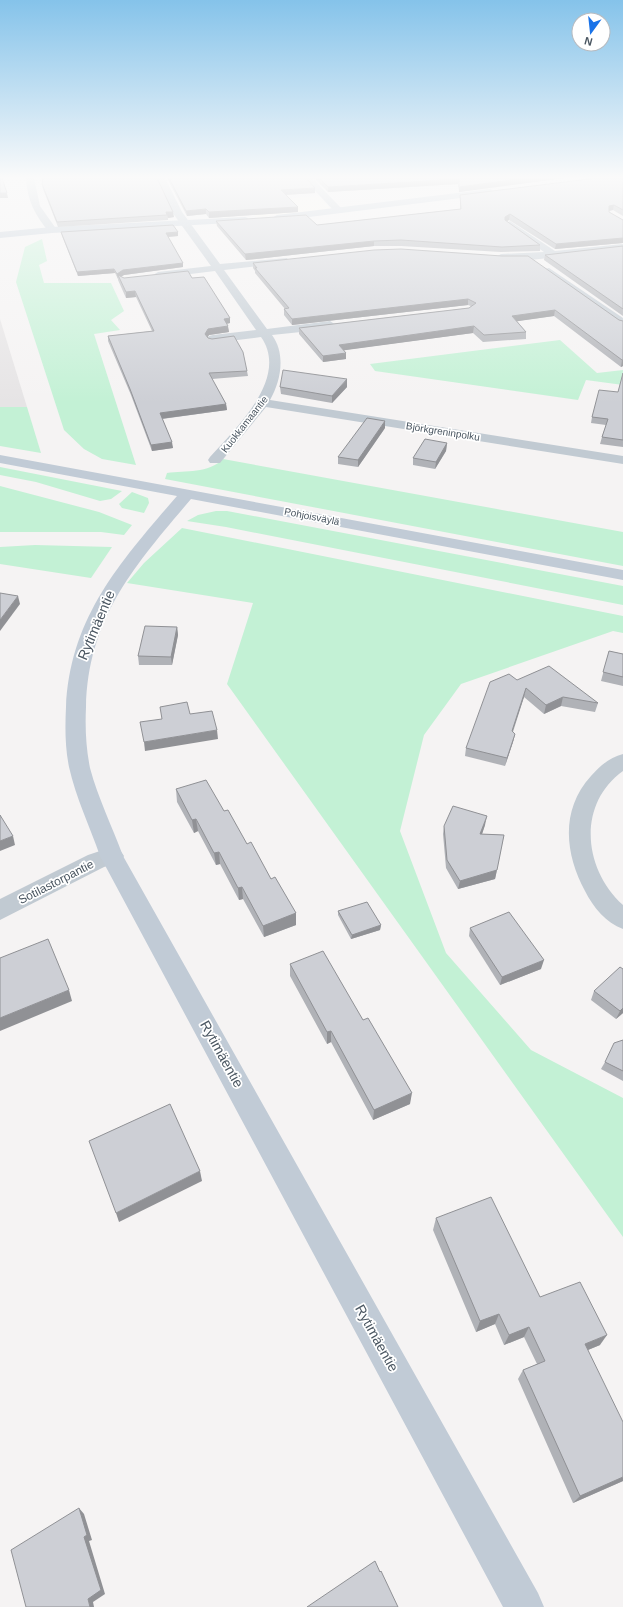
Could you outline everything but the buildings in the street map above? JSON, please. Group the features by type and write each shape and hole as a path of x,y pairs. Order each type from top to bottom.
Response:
{"main road":[{"name":"Pohjoisväylä","path":"0,459 623,575"},
{"name":"Rytimäentie","path":"188,493 145,542 116,580 101,605 87,640 78,669 74,692 75,744 83,782 112,856 524,1607"}],"street":[{"name":"Kuokkamaantie","path":"207,253 272,344 275,359 271,389 264,402 215,460"},
{"path":"490,256 530,257 564,253"},
{"path":"530,257 623,323"},
{"path":"147,276 296,259"},
{"path":"598,305 617,302"},
{"path":"213,339 342,324"},
{"name":"Björkgreninpolku","path":"264,402 623,460"},
{"path":"623,761 614,766 597,781 584,800 580,818 579,844 586,871 600,896 623,919"},
{"name":"Sotilastorpantie","path":"0,910 96,861 112,856"}],"shaded area":[{"path":"0,319 27,407 0,407"}],"green space":[{"path":"23,253 45,253 47,261 39,265 44,283 111,283 124,311 111,320 120,330 94,334 136,465 102,459 84,449 64,430 16,282"},
{"path":"560,340 597,373 623,370 623,385 586,380 578,400 375,371 370,364"},
{"path":"0,407 27,407 41,453 0,446"},
{"path":"223,459 623,532 623,566 165,479 167,473 204,469 217,464"},
{"path":"0,467 122,491 111,499 100,501 36,482 0,475"},
{"path":"0,486 99,512 132,525 124,535 101,532 0,532"},
{"path":"132,492 148,498 149,503 144,513 122,508 119,504"},
{"path":"216,511 227,511 623,586 623,605 226,527 187,521 198,515"},
{"path":"182,528 623,616 623,633 613,631 461,684 424,735 400,831 446,953 531,1050 623,1098 623,1237 227,684 253,603 127,583 144,563"},
{"path":"35,545 112,547 91,578 0,564 0,547"}]}
